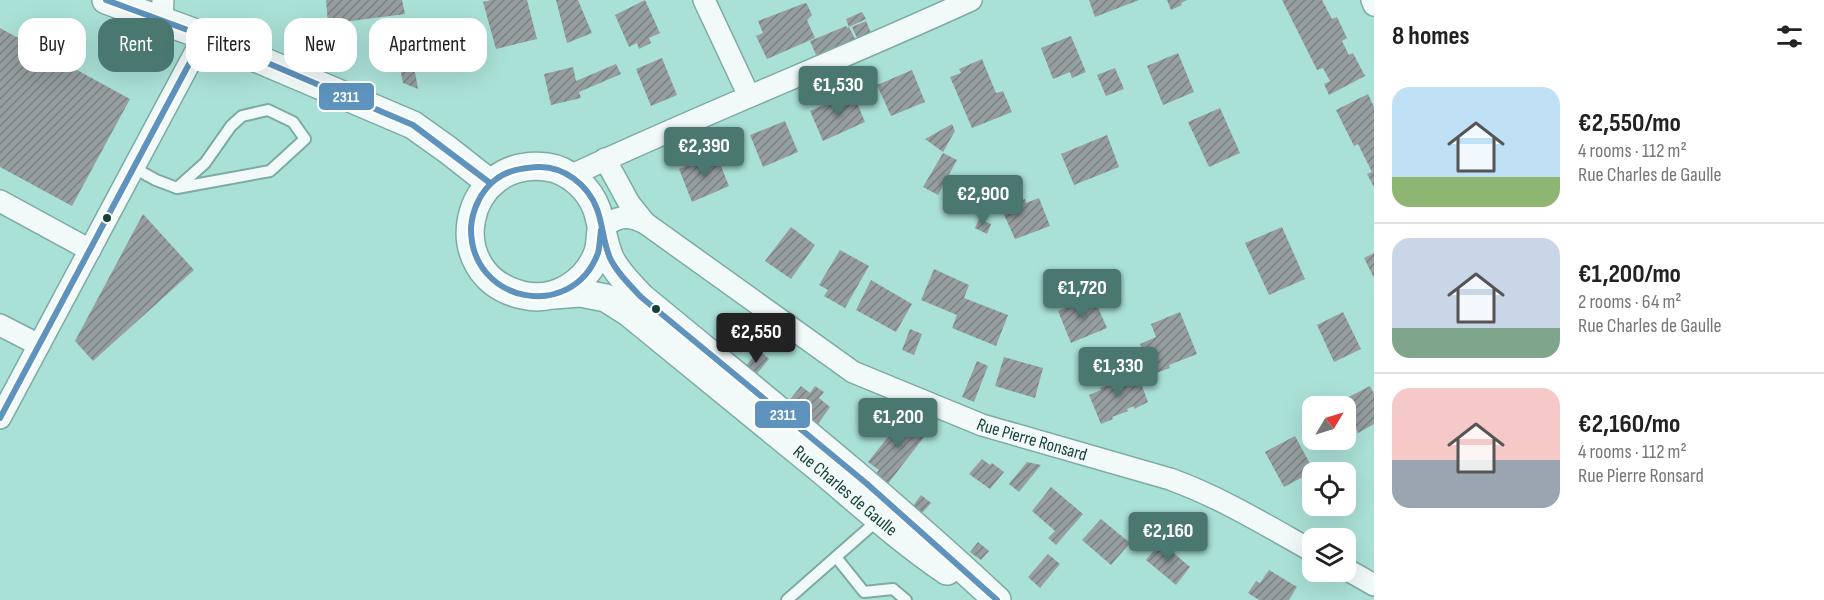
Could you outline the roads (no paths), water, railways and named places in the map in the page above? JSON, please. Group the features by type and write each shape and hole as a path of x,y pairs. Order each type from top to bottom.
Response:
{"street":[{"path":"106,0 162,10 186,25"},
{"path":"704,0 749,96"},
{"path":"570,176 749,96 874,45 970,0"},
{"path":"1372,0 1374,5"},
{"path":"272,65 413,125 490,183"},
{"path":"0,418 186,70"},
{"name":"Rue Pierre Ronsard","path":"605,159 629,203 645,223"},
{"path":"529,166 550,168 570,176 586,190 597,209 601,230 598,251 588,271 572,286 552,295 531,297 510,292 491,280 478,264 470,243 470,221 477,201 490,183 508,171 529,166"},
{"path":"0,201 90,250"},
{"name":"Rue Pierre Ronsard","path":"601,230 610,221 621,217 634,218 645,223 853,372 982,425 1170,479 1196,489 1231,505 1302,545"},
{"name":"Rue Charles de Gaulle","path":"601,230 611,259 625,280 641,297 834,455 930,537 997,600"},
{"name":"Rue Charles de Gaulle","path":"552,295 580,293 606,298 628,312 820,469 878,520 918,551 990,600"},
{"path":"0,325 39,345"},
{"path":"1356,575 1374,585"}],"lane":[{"path":"134,168 177,188 270,171 305,139 293,122 268,110 242,116 231,126 205,164 177,188"},
{"path":"787,600 878,520"},
{"path":"836,558 863,596 893,589 906,600"}]}
